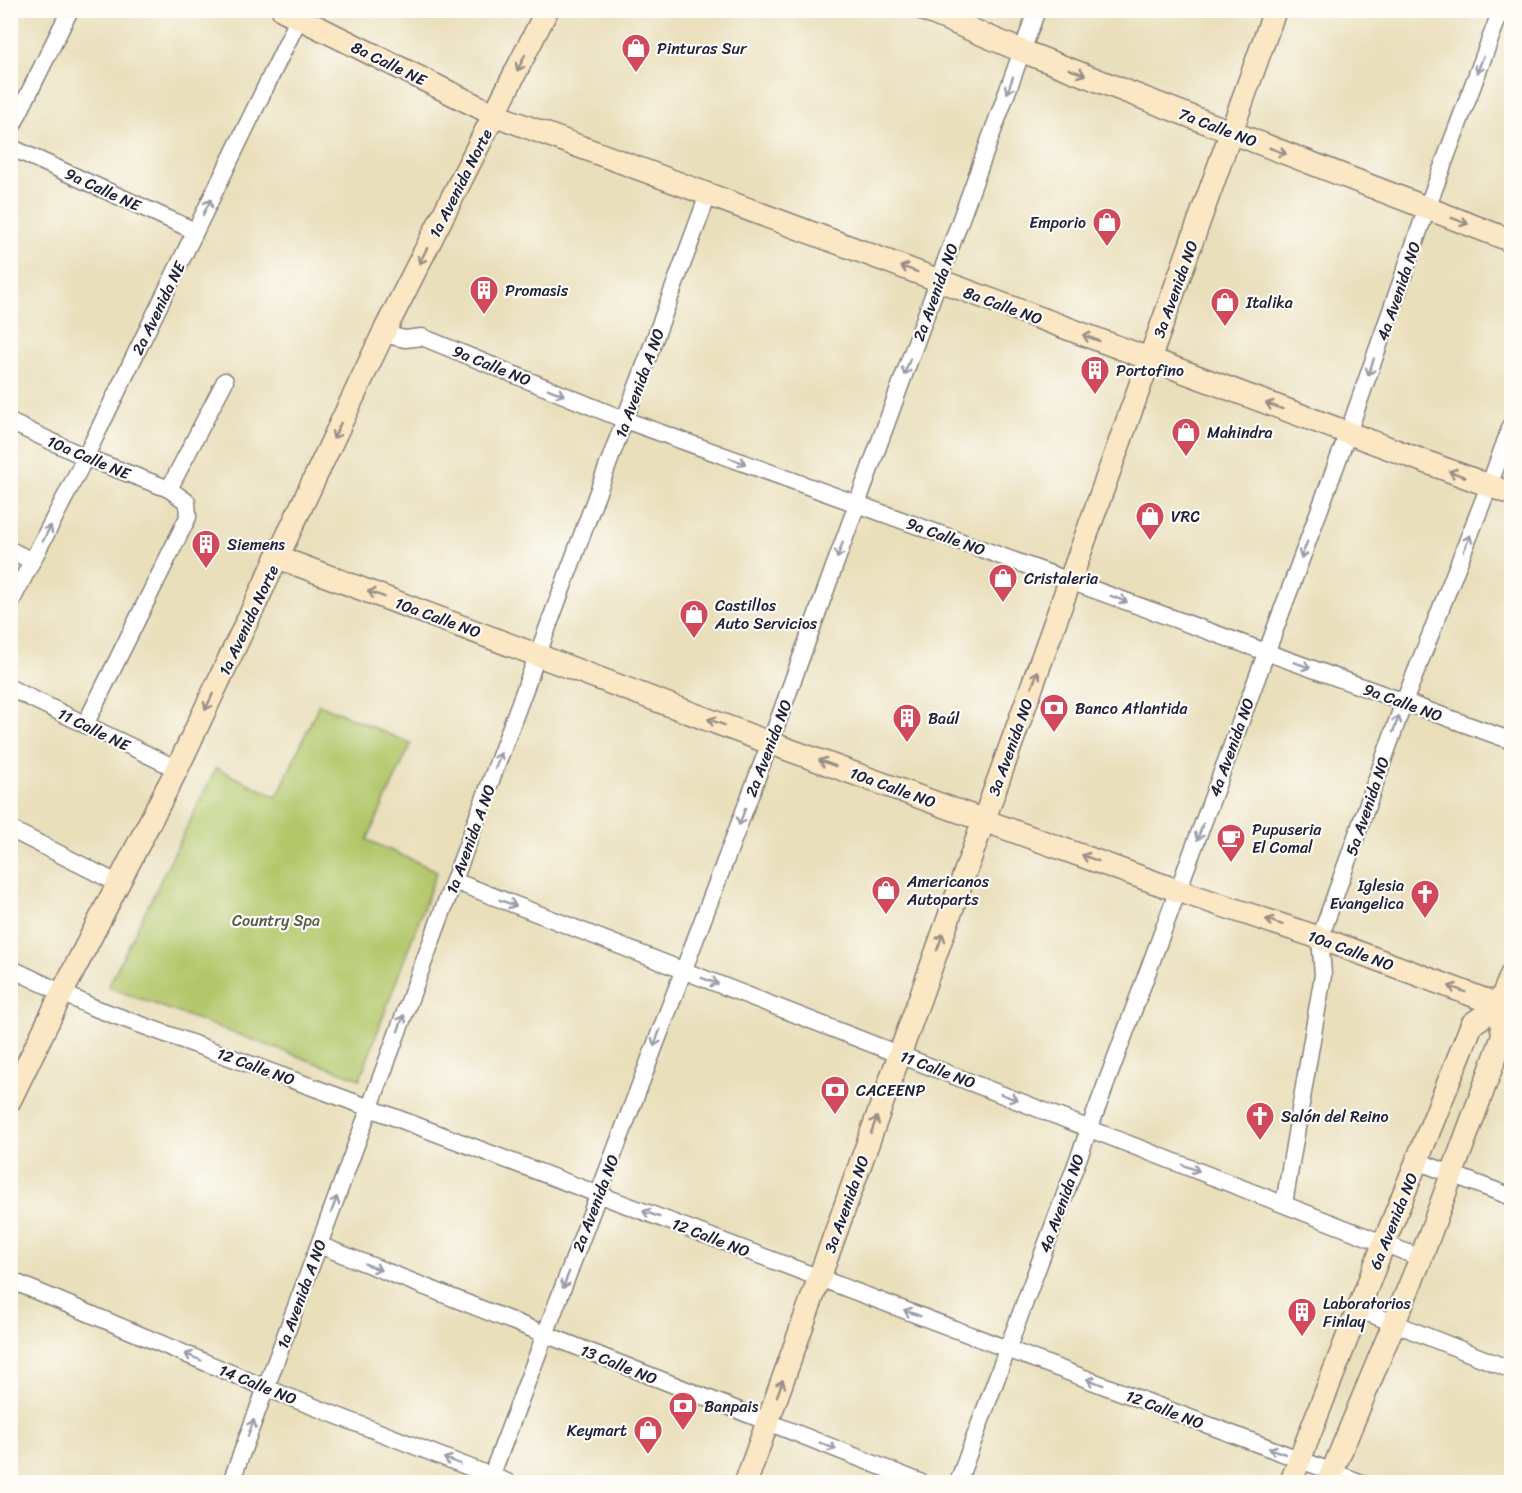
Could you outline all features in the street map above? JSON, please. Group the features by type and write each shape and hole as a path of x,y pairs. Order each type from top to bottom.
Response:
{"street":[{"path":"10,131 70,10"},
{"name":"1a Avenida Norte","path":"10,1100 177,769 383,334 547,10"},
{"name":"7a Calle NO","path":"925,10 1022,51 1512,242"},
{"name":"2a Avenida NO","path":"496,1480 545,1335 770,743 1037,10"},
{"name":"3a Avenida NO","path":"746,1482 1275,10"},
{"name":"4a Avenida NO","path":"957,1482 1179,891 1348,433 1426,208 1501,10"},
{"name":"8a Calle NE","path":"295,13 495,116"},
{"name":"2a Avenida NE","path":"10,604 85,457 195,231 295,13"},
{"name":"8a Calle NO","path":"495,116 1512,494"},
{"name":"9a Calle NE","path":"10,147 195,231"},
{"name":"1a Avenida A NO","path":"231,1482 708,195"},
{"name":"9a Calle NO","path":"383,334 405,339 422,337 625,420 1512,741"},
{"path":"85,724 188,517 187,502 169,489 225,381"},
{"name":"10a Calle NE","path":"10,422 85,457 169,489"},
{"name":"5a Avenida NO","path":"1284,1204 1323,975 1320,938 1404,702 1512,423"},
{"path":"10,550 32,561"},
{"name":"10a Calle NO","path":"277,557 770,743 1179,891 1320,938 1505,1007"},
{"name":"11 Calle NE","path":"10,688 177,769"},
{"path":"10,829 119,884"},
{"name":"11 Calle NO","path":"454,881 1421,1258"},
{"name":"12 Calle NO","path":"10,968 92,1007 370,1108 1300,1460 1330,1477 1359,1482"},
{"path":"1330,1477 1421,1258 1503,1036 1505,1007 1512,973"},
{"name":"6a Avenida NO","path":"1291,1482 1472,1024 1505,1007"},
{"path":"1417,1161 1512,1197"},
{"name":"13 Calle NO","path":"319,1245 920,1482"},
{"name":"14 Calle NO","path":"10,1280 266,1388 496,1480"},
{"path":"1358,1309 1512,1370"}],"green space":[{"name":"Country Spa","path":"319,704 411,744 367,840 437,871 360,1079 108,987 216,768 277,797"}],"place":[{"name":"Pinturas Sur","path":"636,74"},
{"name":"Emporio","path":"1107,248"},
{"name":"Promasis","path":"484,316"},
{"name":"Italika","path":"1225,328"},
{"name":"Portofino","path":"1095,396"},
{"name":"Mahindra","path":"1186,458"},
{"name":"VRC","path":"1150,542"},
{"name":"Siemens","path":"206,570"},
{"name":"Cristaleria","path":"1003,604"},
{"name":"Castillos Auto Servicios","path":"694,640"},
{"name":"Banco Atlantida","path":"1054,734"},
{"name":"Baúl","path":"907,744"},
{"name":"Pupuseria El Comal","path":"1231,864"},
{"name":"Americanos Autoparts","path":"886,916"},
{"name":"Iglesia Evangelica","path":"1425,920"},
{"name":"CACEENP","path":"835,1116"},
{"name":"Salón del Reino","path":"1260,1142"},
{"name":"Laboratorios Finlay","path":"1302,1338"},
{"name":"Banpais","path":"683,1432"},
{"name":"Keymart","path":"648,1456"}]}
